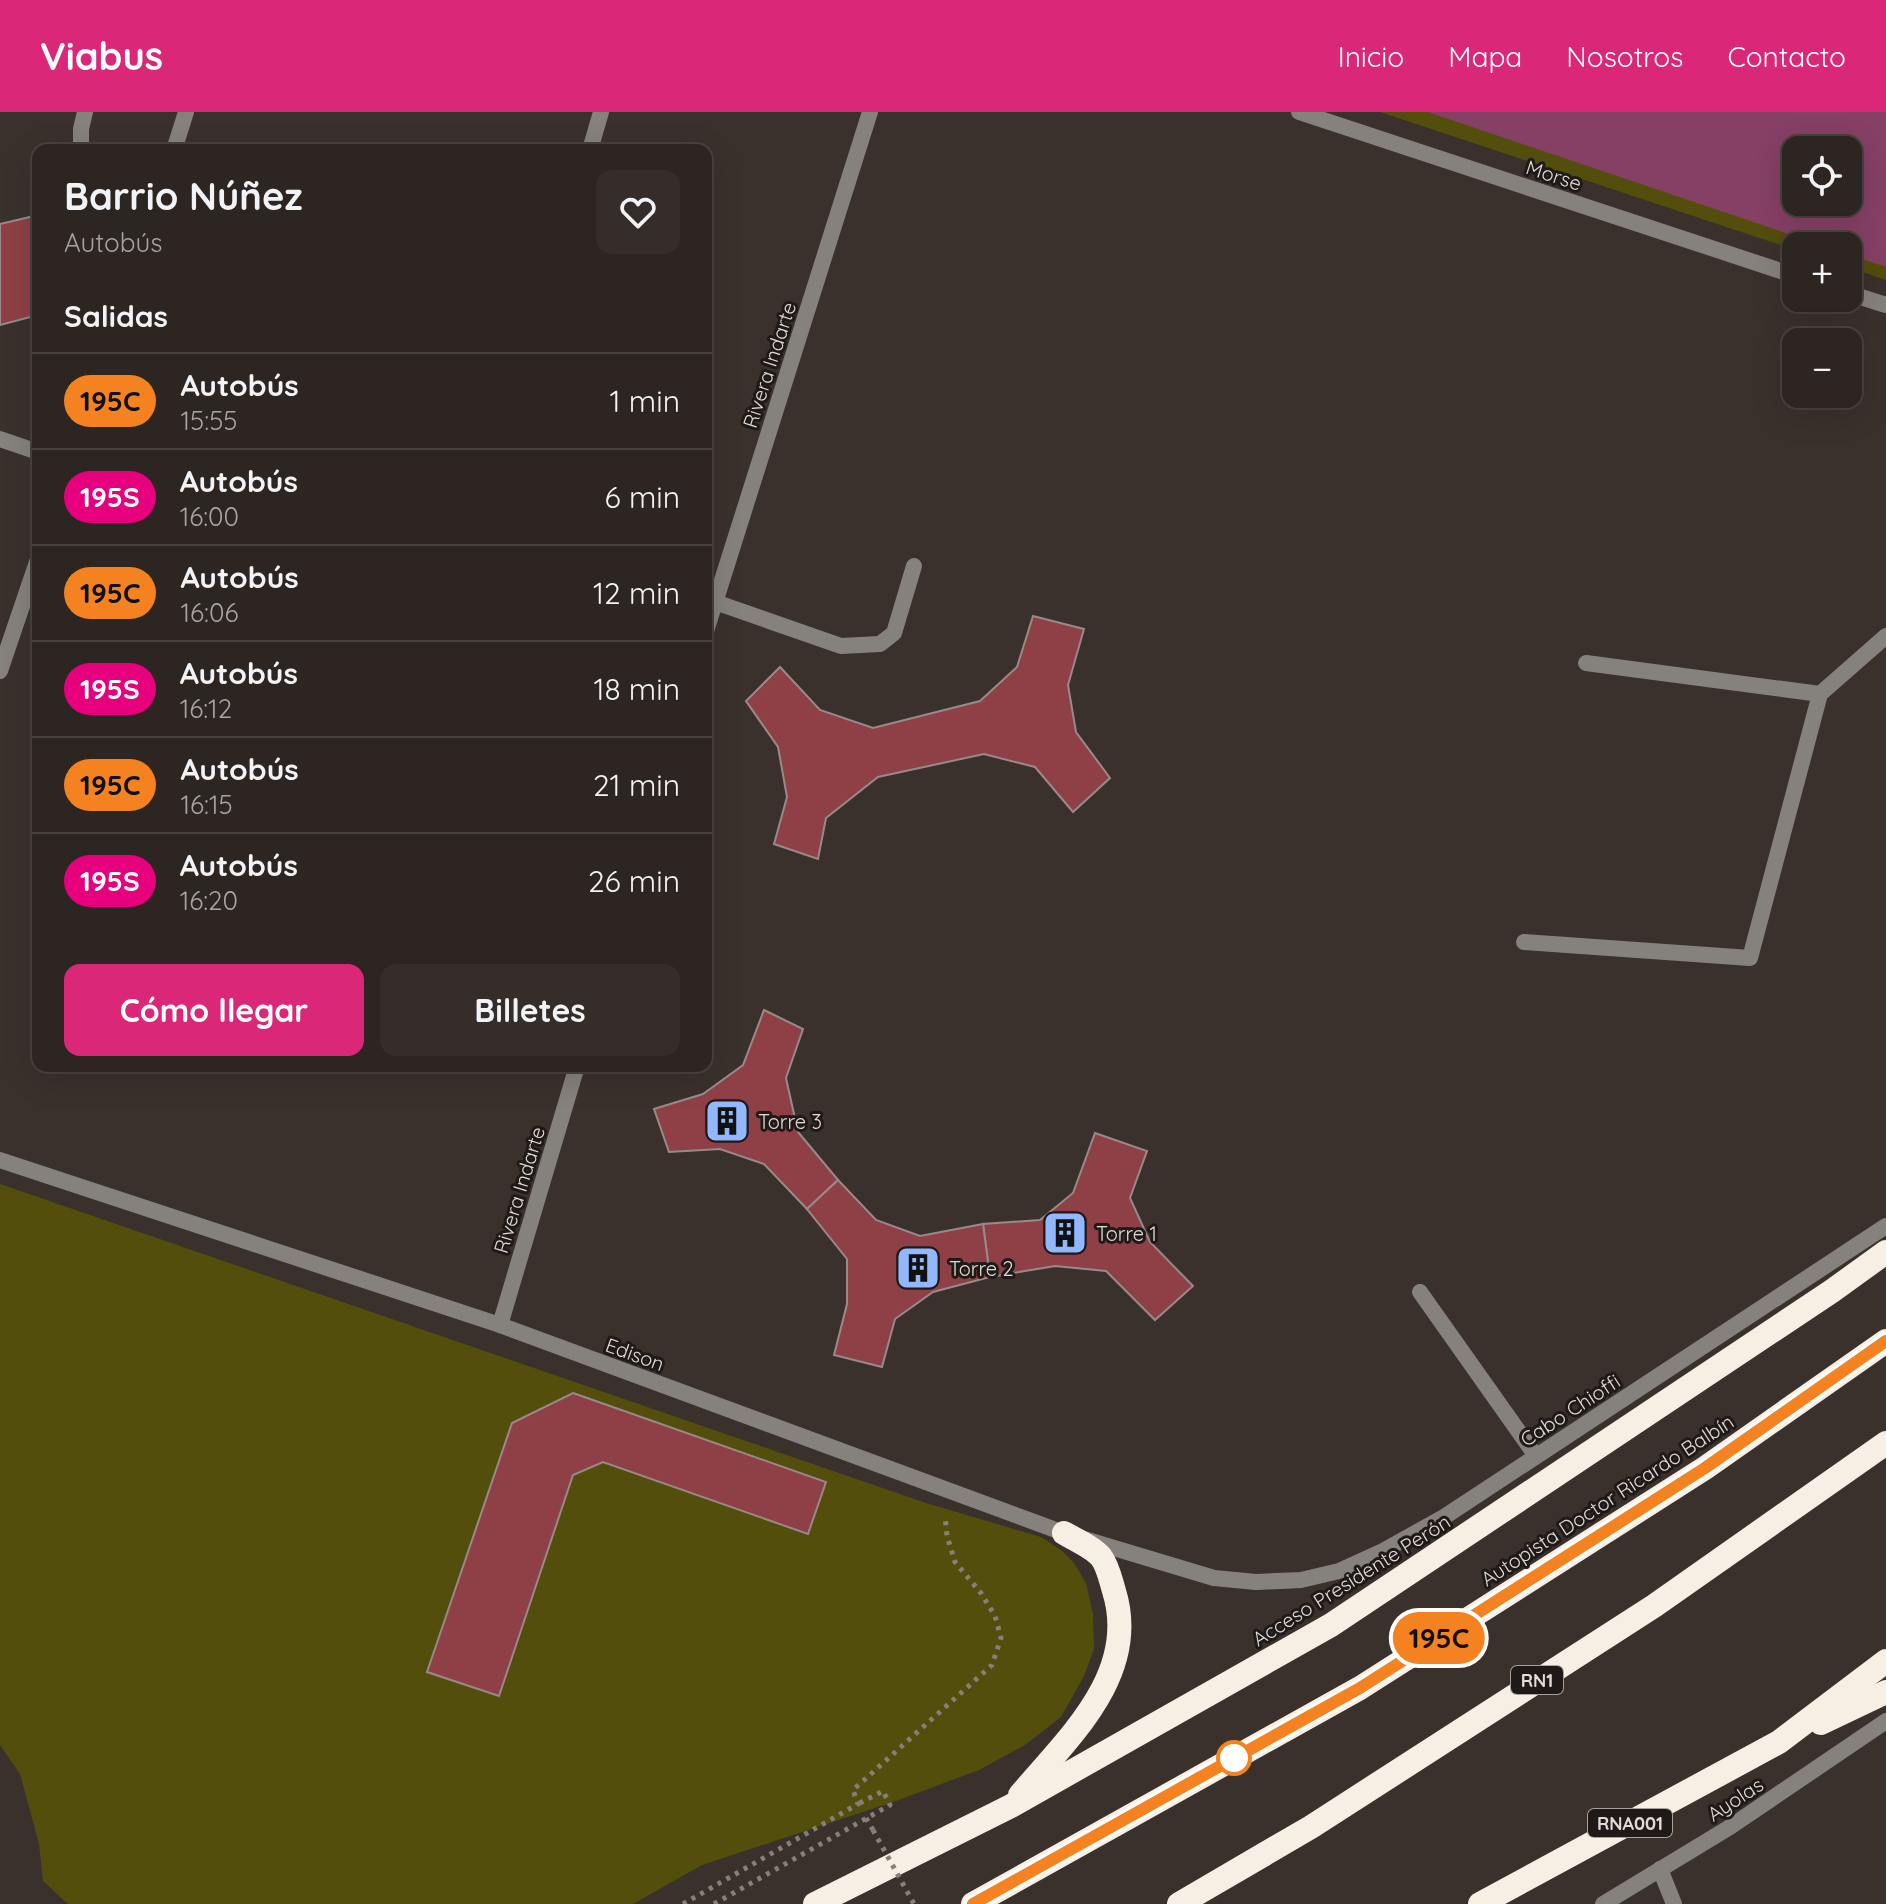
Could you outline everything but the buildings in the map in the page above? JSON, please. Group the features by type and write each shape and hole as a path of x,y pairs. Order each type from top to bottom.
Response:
{"highway":[{"name":"Acceso Presidente Perón","path":"815,1904 1011,1806 1331,1625 1886,1252"},
{"name":"Autopista Doctor Ricardo Balbín","path":"973,1904 1360,1688 1705,1468 1886,1341"},
{"name":"RN1","path":"1179,1904 1311,1827 1654,1606 1886,1443"},
{"path":"1011,1806 1097,1703 1112,1672 1119,1639 1118,1604 1100,1556 1064,1533"},
{"name":"RNA001","path":"1480,1904 1779,1742 1886,1661"},
{"path":"1779,1742 1886,1692"}],"street":[{"path":"81,144 85,112"},
{"path":"176,144 186,112"},
{"path":"592,144 601,112"},
{"name":"Rivera Indarte","path":"712,612 870,112"},
{"name":"Morse","path":"1299,112 1782,271"},
{"path":"1862,297 1886,305"},
{"path":"0,439 32,450"},
{"path":"715,602 841,646 880,644 894,633 914,566"},
{"path":"0,671 32,577"},
{"path":"1524,942 1750,958 1820,694 1886,636"},
{"path":"1586,663 1820,694"},
{"name":"Rivera Indarte","path":"500,1325 575,1072"},
{"name":"Edison","path":"0,1160 500,1325 1064,1533 1214,1578 1256,1582"},
{"name":"Cabo Chioffi","path":"1256,1582 1301,1580 1339,1571 1444,1517 1886,1226"},
{"path":"1420,1292 1536,1456"},
{"name":"Ayolas","path":"1603,1904 1730,1827 1886,1721"},
{"path":"1660,1869 1674,1904"}],"path":[{"path":"858,1804 853,1790 992,1665 1001,1638 995,1616 981,1593 955,1562 944,1518 954,1492"},
{"path":"683,1904 883,1791 890,1805 714,1904"},
{"path":"866,1818 914,1904"}],"shaded area":[{"path":"1380,112 1886,112 1886,280 1862,272 1862,232 1782,232 1782,245"},
{"path":"1428,112 1886,112 1886,267 1862,259 1862,232 1783,232"},
{"path":"0,1184 926,1503 1041,1537 1074,1563 1086,1583 1093,1614 1094,1649 1084,1676 1061,1717 1025,1745 979,1770 702,1865 633,1904 68,1904 43,1881 39,1844 20,1774 0,1745"}],"bus line":[{"name":"195C","path":"973,1904 1360,1688 1705,1468 1886,1341"}],"place":[{"name":"Torre 3","path":"727,1121"},
{"name":"Torre 1","path":"1065,1233"},
{"name":"Torre 2","path":"918,1268"}]}
